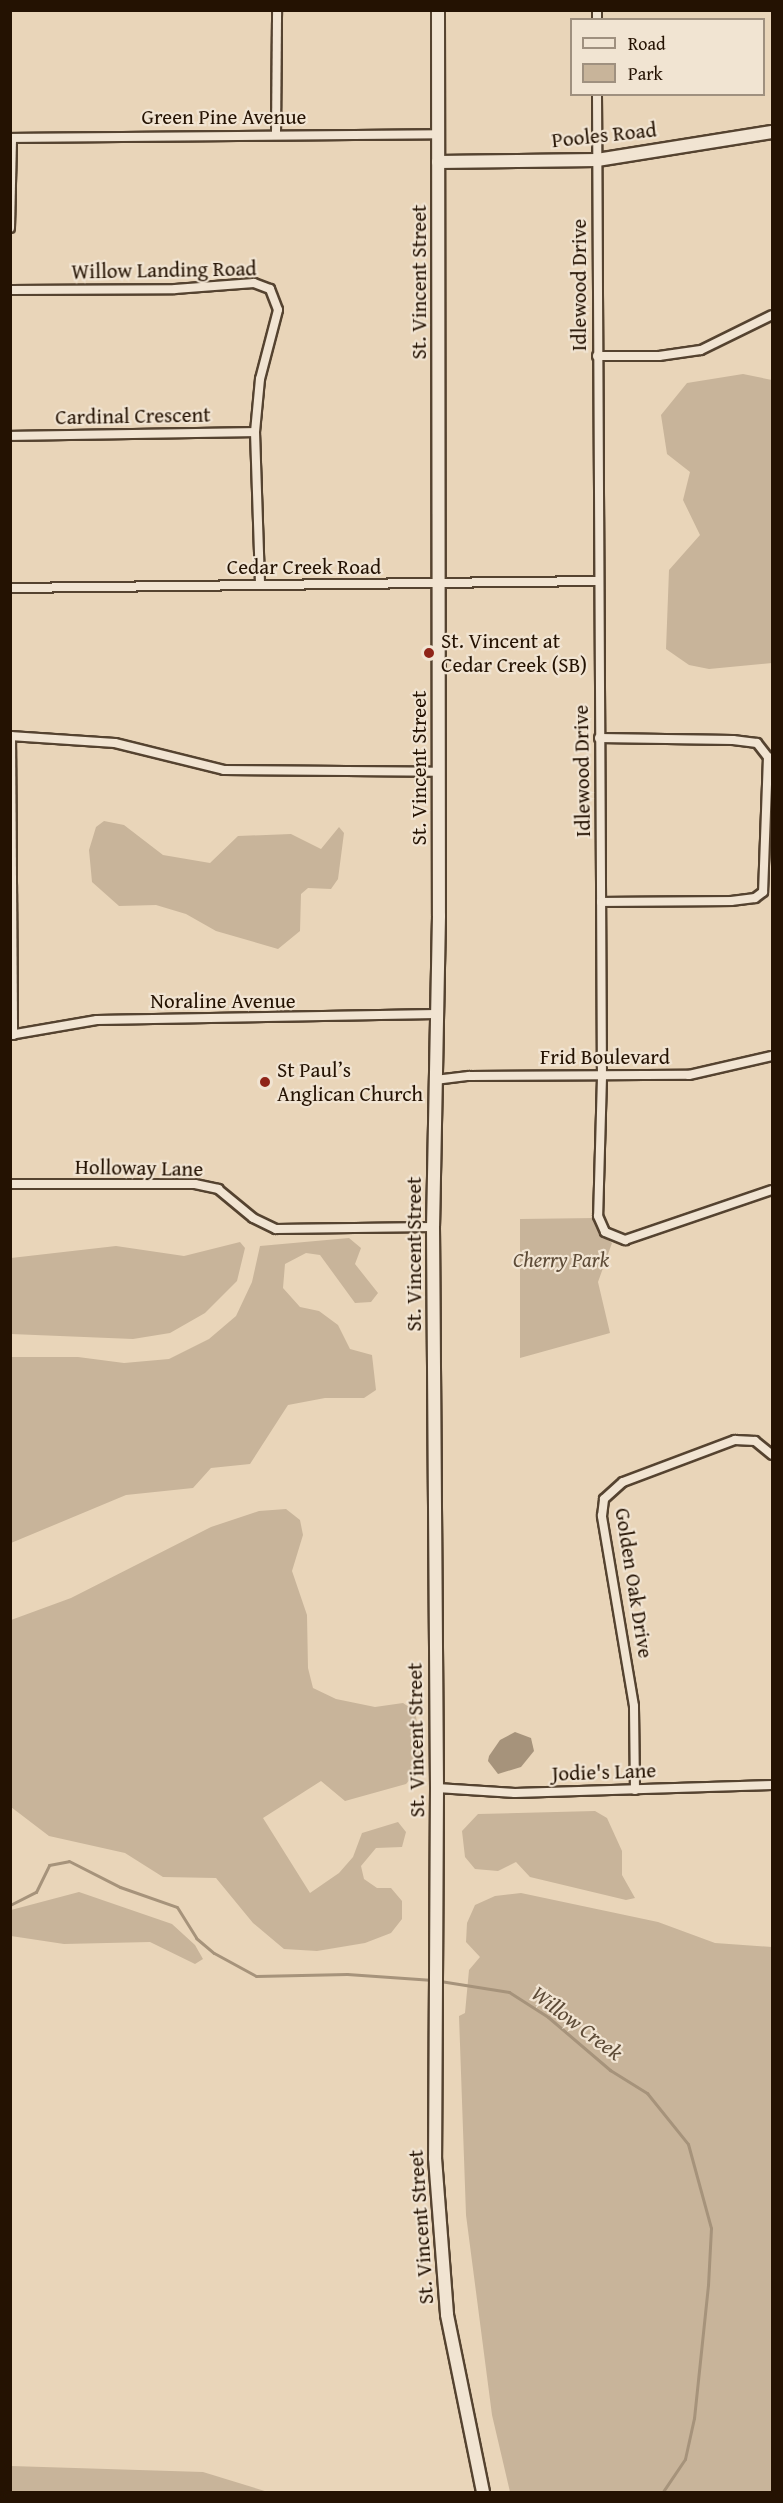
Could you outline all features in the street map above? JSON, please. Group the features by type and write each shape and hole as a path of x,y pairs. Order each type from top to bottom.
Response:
{"street":[{"path":"276,134 277,10"},
{"name":"St. Vincent Street","path":"438,10 439,584 433,1227 437,1788 434,1961 435,2158 447,2315 483,2493"},
{"name":"Idlewood Drive","path":"597,96 597,581 602,1077 597,1208 600,1225 610,1236 633,1237 772,1190"},
{"name":"Pooles Road","path":"438,162 597,160 772,132"},
{"name":"Green Pine Avenue","path":"11,138 437,134"},
{"path":"10,228 11,138"},
{"name":"Willow Landing Road","path":"10,290 175,288 254,283 270,289 278,310 260,379 255,432 260,584"},
{"path":"597,356 659,356 701,350 772,315"},
{"name":"Cardinal Crescent","path":"10,436 255,432"},
{"name":"Cedar Creek Road","path":"10,588 597,581"},
{"path":"12,1035 11,736 115,743 224,770 438,772"},
{"path":"599,738 733,740 757,743 768,757 763,892 756,898 731,901 601,902"},
{"name":"Noraline Avenue","path":"12,1035 97,1020 436,1014"},
{"name":"Frid Boulevard","path":"435,1080 469,1076 688,1075 772,1056"},
{"name":"Holloway Lane","path":"10,1184 195,1184 218,1189 253,1218 276,1228 433,1227"},
{"name":"Golden Oak Drive","path":"635,1790 634,1707 602,1516 604,1499 623,1482 735,1440 755,1441 772,1455"},
{"name":"Jodie's Lane","path":"437,1788 515,1793 772,1785"}],"green space":[{"path":"743,374 772,380 772,663 709,669 689,665 666,649 669,570 700,535 683,500 690,472 667,454 661,415 687,383"},
{"path":"104,821 124,825 163,855 210,863 238,836 291,834 321,849 339,827 344,833 338,879 331,889 308,888 301,894 300,931 278,949 216,931 186,914 156,905 119,906 92,882 89,850 96,827"},
{"name":"Cherry Park","path":"595,1218 600,1234 612,1243 598,1282 610,1333 520,1358 520,1219"},
{"path":"349,1238 361,1248 355,1264 378,1293 371,1302 355,1303 320,1255 306,1253 285,1264 283,1288 300,1307 319,1311 338,1325 350,1349 372,1355 376,1390 364,1398 325,1398 288,1405 250,1464 211,1468 193,1488 126,1495 11,1543 11,1357 78,1357 124,1363 169,1359 209,1339 236,1316 252,1282 260,1246"},
{"path":"240,1242 245,1248 237,1281 205,1313 170,1333 133,1339 11,1334 11,1258 116,1246 184,1256"},
{"path":"286,1509 300,1520 303,1535 292,1571 307,1615 308,1668 313,1688 336,1699 375,1707 403,1703 415,1711 420,1739 417,1772 406,1784 345,1801 321,1781 263,1818 310,1893 339,1873 353,1857 362,1833 398,1822 406,1832 402,1847 376,1848 361,1866 364,1879 377,1888 391,1888 402,1901 402,1919 391,1933 365,1943 317,1951 284,1949 253,1923 216,1878 163,1877 125,1853 49,1836 11,1807 11,1620 71,1598 211,1527 259,1511"},
{"path":"595,1811 607,1818 622,1851 622,1875 635,1898 626,1900 530,1877 516,1862 498,1871 475,1869 465,1857 462,1831 478,1814"},
{"path":"79,1892 172,1924 195,1945 203,1959 195,1964 150,1942 64,1944 11,1936 11,1910"},
{"path":"521,1893 658,1922 715,1943 772,1947 772,2492 510,2492 492,2415 466,2215 459,2016 465,2013 469,1970 480,1957 466,1942 467,1923 475,1905 495,1896"},
{"path":"11,2466 203,2472 268,2492 11,2492"}],"shaded area":[{"path":"515,1732 531,1738 534,1751 521,1767 498,1774 488,1761 489,1756 500,1740"}],"waterway":[{"name":"Willow Creek","path":"10,1905 36,1892 49,1865 69,1861 120,1887 177,1907 196,1938 214,1953 256,1976 347,1974 433,1980"},
{"name":"Willow Creek","path":"440,1981 509,1992 548,2017 610,2070 647,2093 688,2144 711,2228 708,2285 694,2418 685,2459 663,2492"}],"place":[{"name":"St. Vincent at Cedar Creek (SB)","path":"429,653"},
{"name":"St Paul’s Anglican Church","path":"265,1082"}]}
